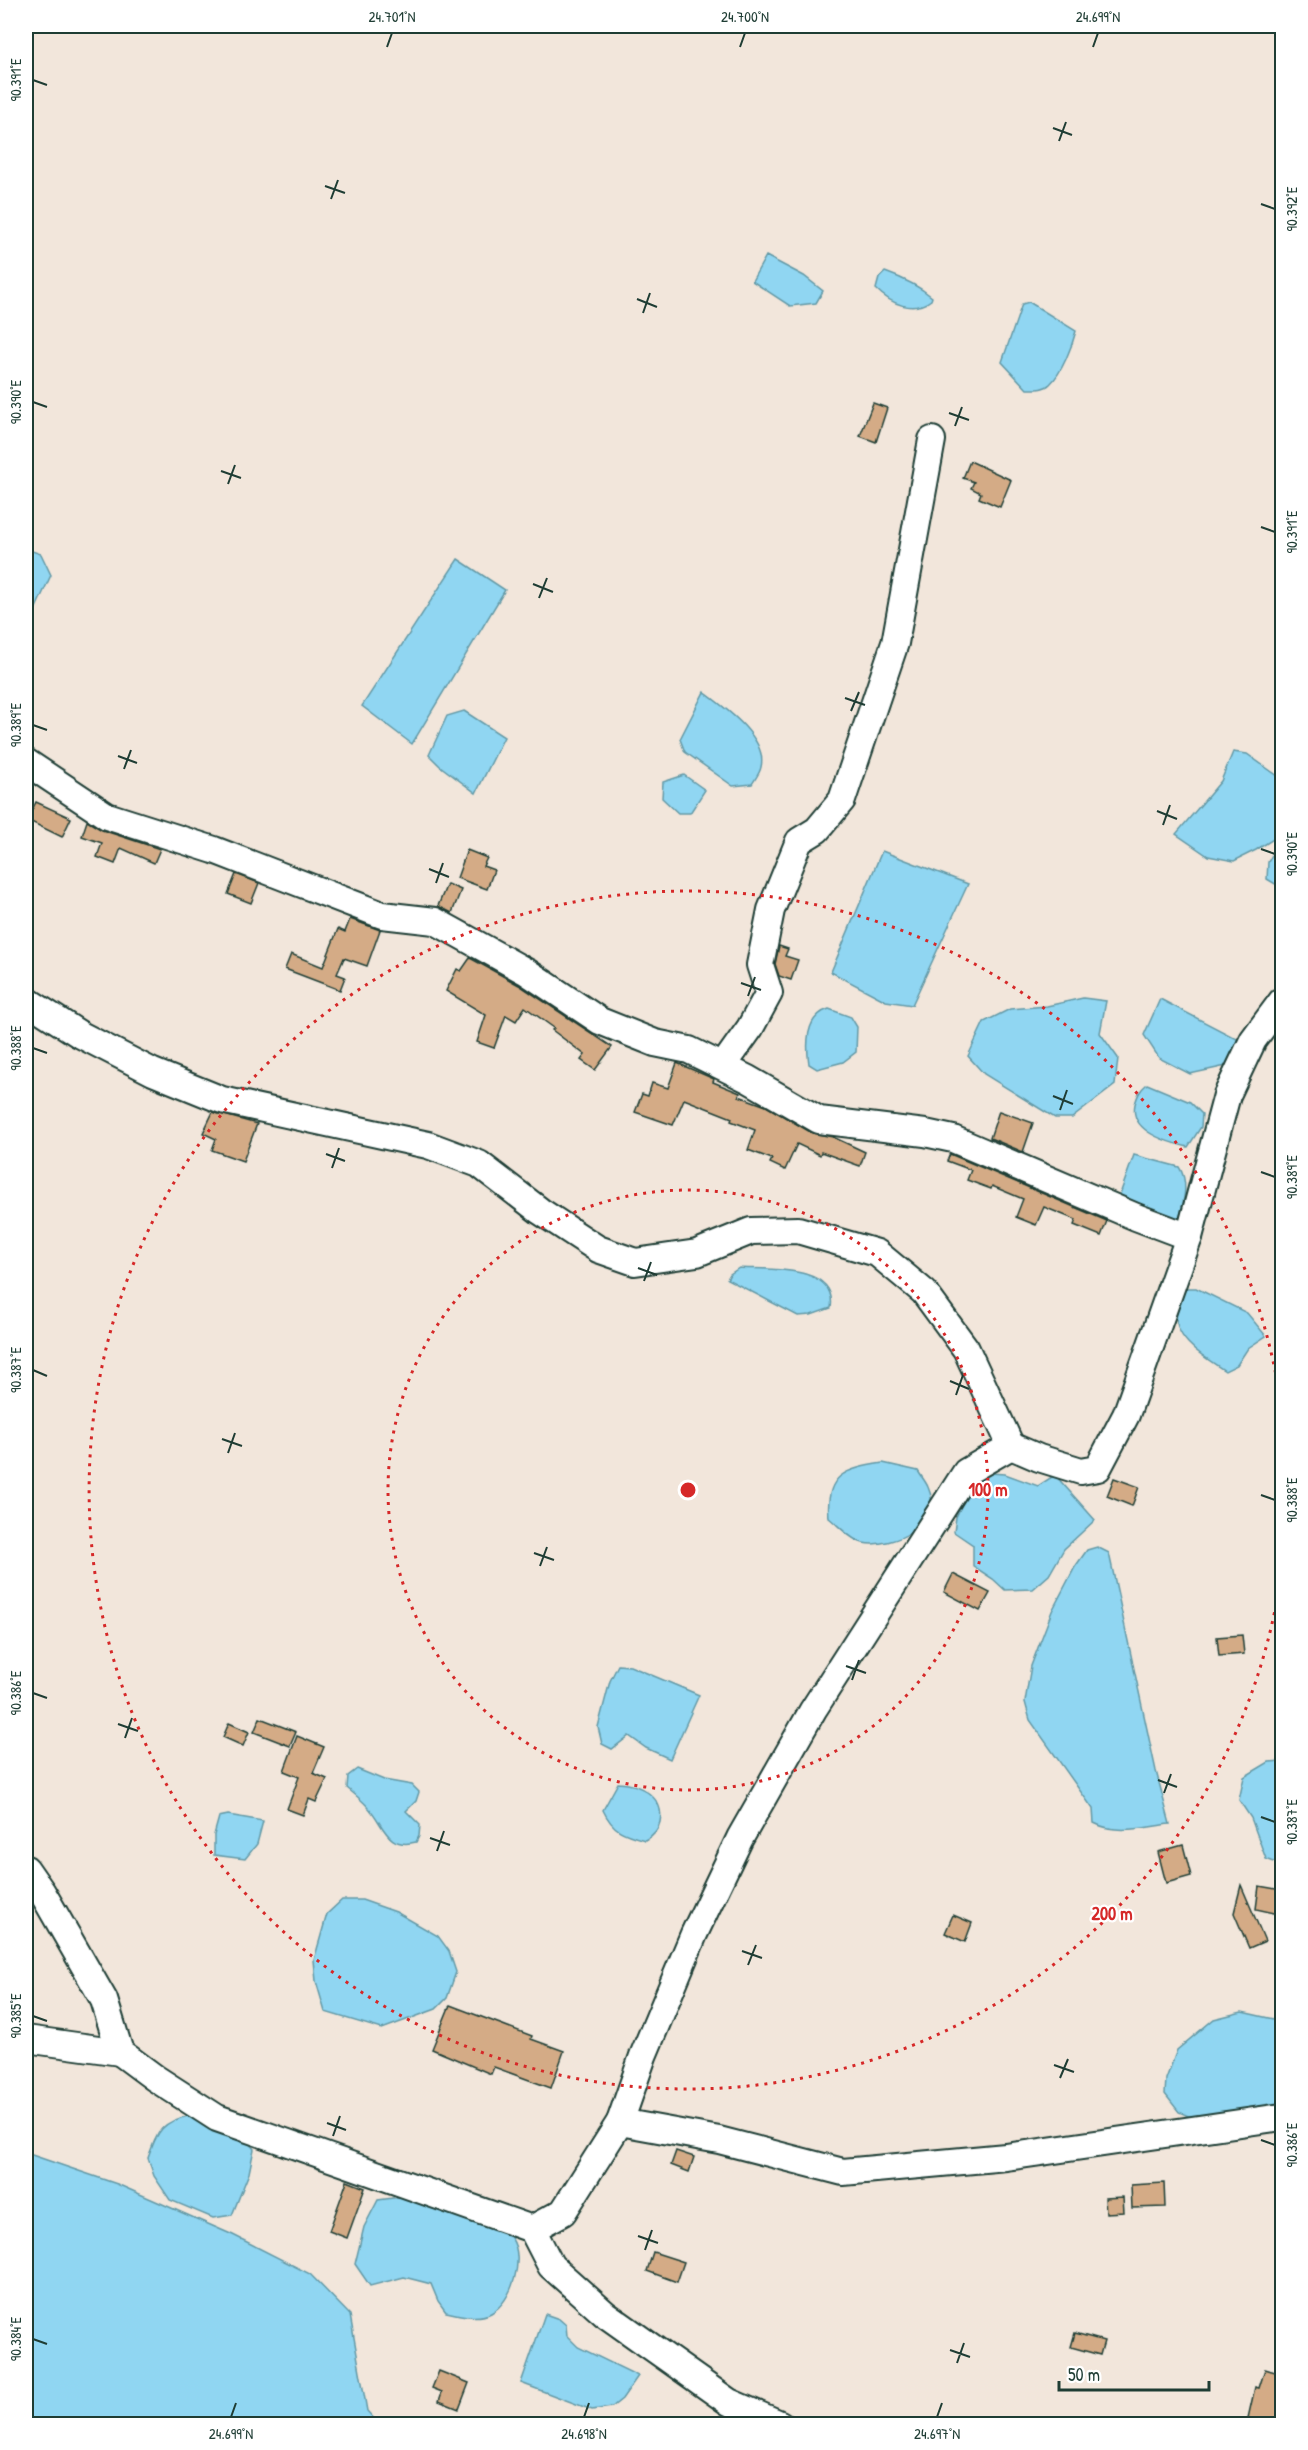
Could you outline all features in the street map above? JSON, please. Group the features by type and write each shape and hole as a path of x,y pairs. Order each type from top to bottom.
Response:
{"street":[{"path":"723,1066 750,1028 769,993 760,965 771,910 799,841 817,830 842,800 860,748 894,643 932,440"},
{"path":"26,762 106,816 214,850 382,915 435,921 527,972 600,1021 656,1043 689,1050 723,1066 819,1120 925,1133 953,1139 1136,1217 1189,1237"},
{"path":"26,1000 79,1034 153,1072 222,1100 428,1145 479,1164 540,1211 598,1249 634,1262 697,1253 751,1231 798,1230 878,1253 924,1292 966,1349 1011,1446 1039,1458 1081,1471 1098,1468 1126,1415 1189,1237 1227,1095 1253,1040 1282,1001"},
{"path":"532,2229 563,2212 620,2122 643,2056 694,1934 740,1838 808,1720 966,1472 1011,1446"},
{"path":"26,1869 42,1892 104,2000 120,2052"},
{"path":"26,2039 120,2052 217,2118 532,2229 551,2265 605,2314 729,2402 780,2424"},
{"path":"620,2122 719,2140 843,2172 1006,2157 1282,2117"}],"water":[{"path":"766,256 804,276 823,291 816,303 790,306 752,281"},
{"path":"885,272 915,285 932,297 931,300 910,307 888,299 876,289 879,278"},
{"path":"1029,302 1076,331 1059,373 1048,386 1039,389 1027,389 1002,362 1022,304"},
{"path":"26,549 41,554 51,575 26,630"},
{"path":"458,559 505,590 412,744 362,706"},
{"path":"704,692 743,724 758,745 761,767 752,784 733,786 685,752 680,739"},
{"path":"464,711 504,737 476,793 429,755 447,716"},
{"path":"1233,752 1247,754 1282,779 1282,824 1275,838 1234,861 1208,856 1176,834 1221,781"},
{"path":"684,775 705,790 690,813 678,813 662,798 663,782"},
{"path":"1282,838 1282,888 1267,879 1268,862"},
{"path":"882,851 968,884 912,1005 886,1001 831,972"},
{"path":"1083,998 1106,1001 1100,1033 1118,1058 1115,1085 1072,1118 1055,1118 984,1074 968,1056 984,1022 1010,1009 1047,1006"},
{"path":"1160,999 1241,1041 1226,1066 1190,1074 1159,1058 1144,1035"},
{"path":"829,1009 851,1017 857,1027 856,1052 843,1062 817,1069 809,1064 809,1032 816,1018"},
{"path":"1147,1084 1190,1102 1202,1114 1201,1127 1188,1147 1151,1134 1138,1121 1135,1104 1140,1092"},
{"path":"1134,1155 1179,1167 1185,1184 1180,1216 1168,1222 1119,1197"},
{"path":"739,1268 782,1270 812,1277 824,1283 830,1294 831,1308 811,1315 798,1316 727,1279"},
{"path":"1186,1288 1196,1288 1247,1313 1266,1336 1248,1348 1237,1365 1225,1371 1192,1347 1179,1330 1177,1311"},
{"path":"883,1463 918,1471 928,1487 931,1500 929,1512 923,1522 913,1531 901,1537 888,1542 863,1543 850,1536 829,1518 830,1492 840,1476 848,1471"},
{"path":"989,1473 1005,1474 1038,1486 1055,1475 1095,1520 1064,1549 1049,1575 1033,1589 1005,1590 973,1566 973,1545 954,1532 956,1517 973,1481"},
{"path":"1097,1547 1109,1553 1156,1771 1170,1824 1112,1829 1094,1823 1093,1809 1030,1720 1025,1702 1031,1666 1052,1611 1075,1567 1087,1550"},
{"path":"618,1665 630,1666 699,1695 670,1759 646,1748 629,1736 612,1749 602,1744 598,1727 610,1681"},
{"path":"1282,1761 1282,1865 1266,1859 1251,1818 1239,1800 1244,1777 1269,1762"},
{"path":"357,1769 384,1780 412,1785 419,1792 416,1801 406,1811 420,1825 416,1842 398,1842 392,1839 361,1799 347,1788 348,1776"},
{"path":"618,1783 642,1789 655,1799 659,1806 661,1813 659,1825 654,1833 645,1840 620,1831 611,1823 603,1810"},
{"path":"228,1815 263,1821 257,1844 245,1859 214,1855 214,1835 219,1817"},
{"path":"342,1900 362,1900 396,1912 438,1936 449,1951 456,1972 447,1998 436,2009 382,2029 325,2012 316,1981 314,1960 327,1914"},
{"path":"1242,2012 1273,2019 1282,2028 1282,2099 1271,2108 1195,2119 1179,2112 1165,2094 1166,2079 1177,2050 1214,2019"},
{"path":"191,2115 248,2142 254,2149 249,2173 232,2215 213,2218 170,2200 154,2176 148,2158 158,2134 167,2124"},
{"path":"26,2153 117,2184 233,2235 310,2274 350,2315 367,2411 379,2424 26,2424"},
{"path":"416,2195 482,2219 495,2225 512,2239 517,2257 514,2279 505,2300 491,2313 475,2317 446,2312 438,2301 431,2284 404,2277 370,2286 355,2264 364,2227 378,2200"},
{"path":"545,2314 559,2319 566,2325 567,2336 578,2347 638,2376 622,2399 612,2407 592,2410 521,2383"}],"building":[{"path":"873,403 887,408 876,442 860,436"},
{"path":"970,461 1011,480 1000,507 979,498 981,493 971,488 974,482 963,478"},
{"path":"36,802 71,818 62,837 27,820"},
{"path":"87,821 102,830 160,849 154,863 121,848 115,864 97,857 102,843 82,836"},
{"path":"467,850 487,858 483,866 494,870 487,889 457,878"},
{"path":"236,874 259,883 251,903 228,894"},
{"path":"447,884 461,890 452,913 438,906"},
{"path":"350,919 380,930 367,966 344,958 337,974 345,977 340,990 285,969 291,954 323,967 338,929 345,932"},
{"path":"779,946 788,949 785,956 798,960 791,980 779,976 775,964"},
{"path":"470,958 519,985 612,1047 595,1070 581,1060 585,1055 525,1007 516,1021 506,1015 494,1048 477,1042 486,1015 446,991 457,969 461,971"},
{"path":"677,1063 714,1079 713,1082 740,1093 739,1096 766,1106 812,1133 833,1137 865,1152 860,1166 821,1152 820,1155 797,1144 785,1170 770,1163 772,1159 748,1150 755,1130 684,1099 673,1125 635,1112 642,1094 648,1096 652,1083 668,1088"},
{"path":"999,1111 1033,1123 1023,1152 990,1138"},
{"path":"213,1112 257,1124 243,1161 212,1150 216,1139 203,1133"},
{"path":"950,1154 1107,1221 1101,1236 1074,1225 1076,1220 1044,1207 1036,1225 1016,1217 1023,1199 992,1186 991,1189 967,1180 971,1170 947,1161"},
{"path":"1114,1478 1139,1487 1132,1506 1107,1496"},
{"path":"953,1574 990,1593 980,1611 944,1592"},
{"path":"1242,1635 1244,1654 1219,1656 1217,1637"},
{"path":"260,1718 296,1732 290,1746 254,1732"},
{"path":"229,1723 249,1732 243,1746 223,1737"},
{"path":"297,1736 324,1747 313,1773 327,1779 316,1802 309,1799 303,1815 287,1809 299,1777 284,1771"},
{"path":"1183,1845 1191,1876 1166,1883 1158,1852"},
{"path":"1241,1885 1265,1941 1249,1948 1234,1913"},
{"path":"1259,1886 1282,1890 1279,1914 1256,1909"},
{"path":"953,1915 972,1923 965,1942 945,1933"},
{"path":"450,2005 532,2036 531,2039 564,2051 551,2088 494,2067 491,2074 432,2049"},
{"path":"676,2151 694,2157 689,2172 671,2165"},
{"path":"347,2181 365,2188 347,2238 329,2231"},
{"path":"1164,2183 1165,2207 1132,2208 1131,2185"},
{"path":"1123,2197 1124,2212 1106,2213 1105,2198"},
{"path":"653,2252 684,2262 677,2282 647,2271"},
{"path":"1075,2333 1104,2341 1100,2355 1071,2347"},
{"path":"1265,2369 1282,2374 1282,2403 1275,2424 1248,2418 1255,2387 1259,2388"},
{"path":"439,2371 469,2383 459,2409 439,2401 442,2392 432,2388"}]}
